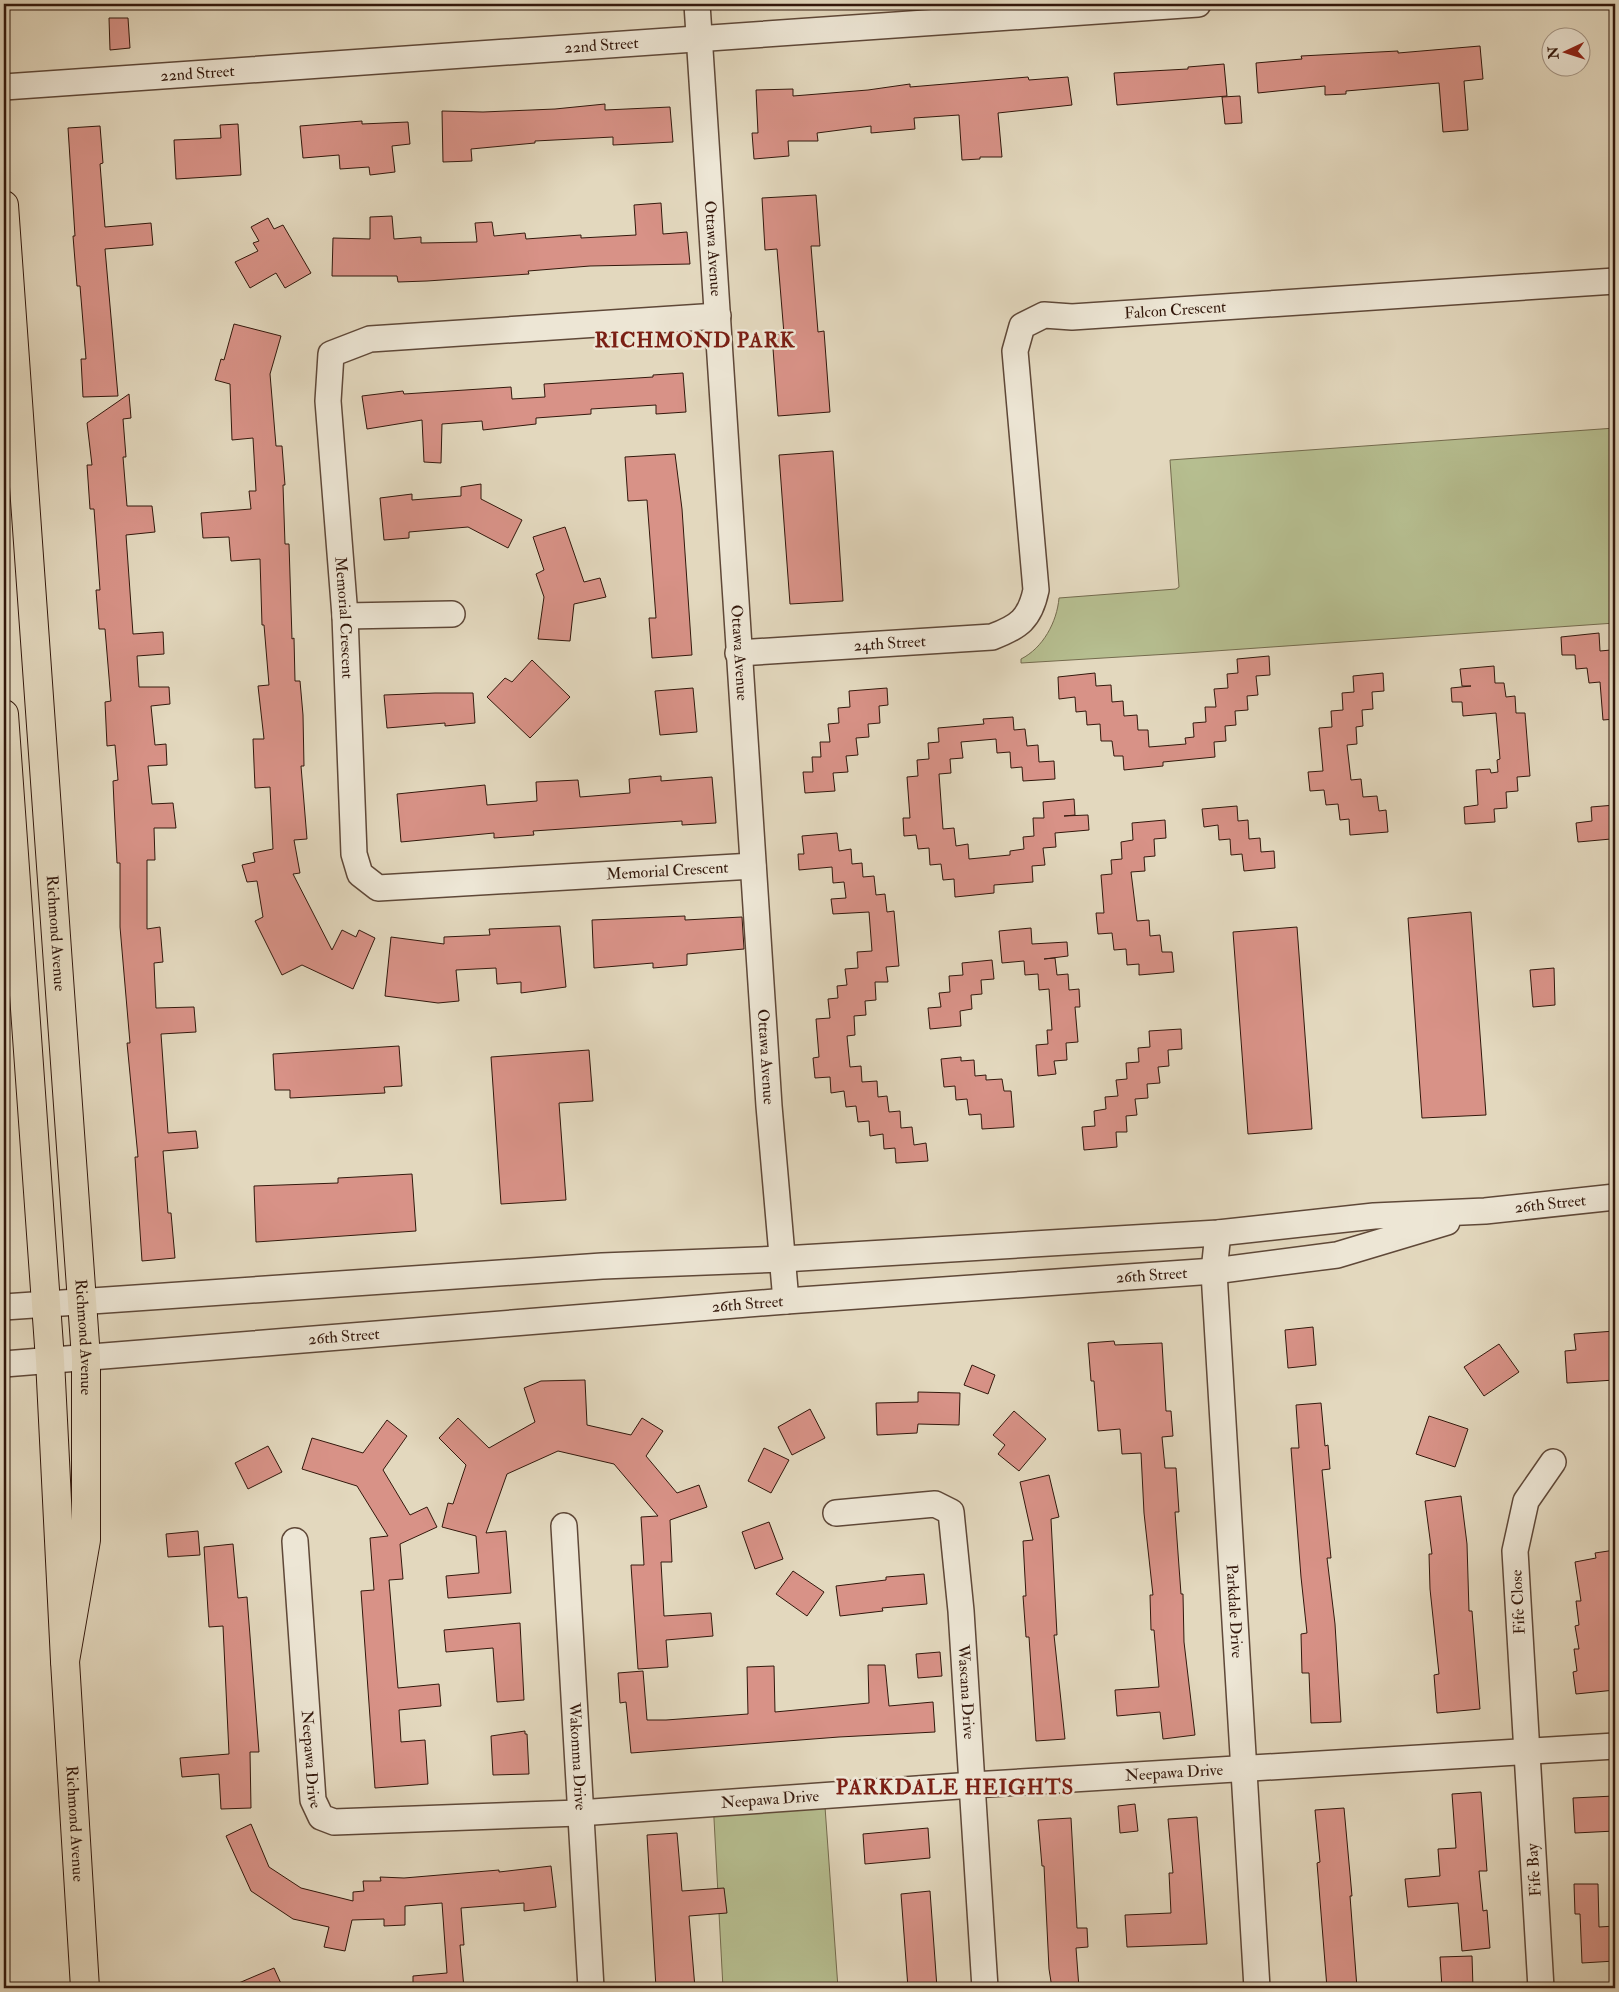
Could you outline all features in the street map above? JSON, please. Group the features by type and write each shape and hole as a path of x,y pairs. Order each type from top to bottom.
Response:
{"main road":[{"name":"Richmond Avenue","path":"4,205 86,1358 86,1540 65,1661"},
{"name":"Richmond Avenue","path":"4,714 50,1360 65,1661 85,1988"}],"street":[{"name":"Ottawa Avenue","path":"697,4 769,1106 786,1300"},
{"name":"22nd Street","path":"4,87 1198,4"},
{"name":"Falcon Crescent","path":"1032,608 1036,590 1015,351 1022,326 1044,315 1072,317 1615,281"},
{"name":"Memorial Crescent","path":"718,316 370,339 331,354 328,401 345,616 354,854 360,874 378,888 753,866"},
{"name":"24th Street","path":"738,653 992,637 1011,630 1023,620 1032,608"},
{"path":"345,616 452,614"},
{"name":"26th Street","path":"4,1307 82,1300 602,1266 783,1259 1218,1233 1374,1216 1485,1211 1615,1197"},
{"name":"26th Street","path":"4,1364 786,1300 1214,1271 1337,1255 1485,1211"},
{"name":"Parkdale Drive","path":"1218,1233 1214,1271 1257,1988"},
{"name":"Fife Close","path":"1526,1752 1515,1551 1526,1501 1552,1462"},
{"name":"Wascana Drive","path":"836,1513 935,1504 951,1512 960,1602 985,1988"},
{"name":"Wakomma Drive","path":"564,1526 579,1813 591,1988"},
{"name":"Neepawa Drive","path":"295,1542 313,1800 321,1817 334,1822 579,1813 973,1785 1615,1746"},
{"name":"Fife Bay","path":"1526,1752 1541,1988"}],"green space":[{"path":"1615,428 1615,623 1021,663 1021,659 1036,648 1048,633 1058,607 1059,598 1176,589 1179,587 1170,460"},
{"path":"824,1793 838,1988 723,1988 713,1800"}],"building":[{"path":"109,18 128,18 130,48 110,50"},
{"path":"1480,46 1483,79 1464,81 1468,130 1443,132 1439,83 1346,91 1346,94 1325,95 1325,86 1258,93 1256,63 1302,59 1301,56 1398,51 1398,53"},
{"path":"1224,64 1227,96 1117,105 1114,73 1188,69 1188,67"},
{"path":"1028,77 1029,80 1068,77 1072,105 998,113 1002,157 980,157 980,159 962,160 959,115 914,118 915,129 871,133 871,126 817,133 818,141 788,141 789,156 754,159 752,133 758,133 756,90 793,89 793,96 868,90 910,84 910,87"},
{"path":"1240,96 1242,123 1225,124 1222,97"},
{"path":"605,104 605,110 670,107 673,142 613,145 613,137 535,141 535,143 471,149 472,161 443,162 442,111 483,112 555,109"},
{"path":"362,121 362,124 408,122 410,144 392,146 395,172 370,175 369,167 340,169 339,155 303,158 300,126"},
{"path":"238,124 241,175 176,179 174,140 221,138 220,125"},
{"path":"100,126 103,163 100,164 105,227 151,223 153,245 105,249 118,396 83,397 81,359 86,359 80,286 77,286 73,236 75,236 68,128"},
{"path":"816,195 820,246 811,246 818,332 824,331 830,412 778,416 772,335 784,334 777,249 765,250 762,198"},
{"path":"661,203 663,234 687,232 690,264 590,266 528,271 529,274 398,282 397,276 332,276 333,238 370,239 370,217 392,216 394,239 421,237 421,243 477,242 475,223 492,222 494,236 525,233 526,239 581,235 581,238 636,235 634,205"},
{"path":"268,218 274,229 283,225 311,273 285,288 276,273 250,288 235,262 258,251 253,243 259,241 251,227"},
{"path":"234,324 281,336 270,374 276,446 282,446 285,485 283,485 285,544 289,544 295,681 300,681 303,715 304,766 301,766 307,839 294,840 300,873 293,874 332,950 342,930 356,937 359,930 375,938 353,989 302,965 282,975 255,921 263,917 257,881 247,882 242,865 255,862 253,853 273,849 270,787 255,788 253,739 264,739 258,686 269,685 264,625 262,625 260,559 231,561 229,537 203,538 201,513 251,509 249,491 256,491 253,438 232,440 230,384 215,380 221,359 224,360"},
{"path":"683,373 686,412 656,414 656,405 591,409 591,414 536,418 536,424 483,430 482,421 442,424 441,463 424,462 422,420 367,429 362,396 403,391 404,394 511,387 512,399 545,397 544,384 653,377 653,375"},
{"path":"129,394 131,418 123,419 126,457 123,457 127,506 152,506 155,532 126,535 133,634 163,632 164,654 137,656 139,687 169,687 170,704 151,706 155,745 166,744 167,765 148,766 152,804 173,803 176,828 154,828 155,860 147,860 147,929 160,927 163,962 154,963 156,1008 194,1007 196,1032 161,1034 168,1133 196,1131 198,1148 163,1151 168,1213 171,1213 175,1258 142,1261 135,1157 138,1157 127,1043 130,1043 120,927 120,863 117,863 113,781 118,780 115,745 107,746 105,702 111,701 105,629 99,629 96,590 100,590 94,509 90,509 87,465 92,465 87,423"},
{"path":"833,451 843,601 790,604 779,455"},
{"path":"675,454 682,509 692,655 652,658 649,618 656,618 647,500 628,501 625,457"},
{"path":"481,484 481,499 522,520 508,548 468,527 409,532 409,538 384,540 380,498 412,494 412,500 461,496 461,487"},
{"path":"565,527 584,582 600,578 606,597 574,604 570,641 538,639 544,597 536,574 544,570 533,537"},
{"path":"1599,633 1600,651 1611,650 1612,664 1615,664 1615,719 1603,720 1600,682 1589,683 1587,668 1576,669 1575,655 1562,655 1561,637"},
{"path":"1269,656 1270,675 1256,676 1258,695 1247,696 1248,710 1235,711 1236,725 1225,726 1226,741 1214,742 1215,757 1163,762 1163,766 1124,770 1123,756 1114,756 1112,741 1101,741 1100,724 1087,725 1086,711 1076,712 1075,697 1059,699 1058,677 1095,673 1096,686 1111,685 1112,702 1123,701 1124,716 1137,715 1138,730 1148,730 1149,747 1186,744 1185,738 1194,737 1193,723 1206,722 1205,707 1216,707 1214,689 1228,688 1227,674 1238,673 1237,659"},
{"path":"532,660 570,697 530,738 487,697 505,678 512,682"},
{"path":"1494,666 1495,683 1504,683 1506,697 1515,696 1516,713 1525,713 1530,776 1517,777 1518,791 1506,792 1507,808 1494,809 1495,822 1465,824 1464,807 1478,805 1476,770 1490,769 1491,773 1498,772 1497,760 1500,759 1496,713 1463,716 1462,702 1452,702 1451,688 1471,686 1462,686 1460,669"},
{"path":"1383,673 1384,691 1372,692 1373,709 1362,710 1363,726 1356,727 1357,744 1347,745 1351,780 1361,779 1363,797 1377,796 1379,811 1386,810 1388,832 1350,835 1349,819 1340,820 1338,804 1326,805 1324,790 1310,791 1308,772 1323,771 1319,728 1332,727 1331,711 1343,710 1342,693 1354,692 1353,676"},
{"path":"693,688 697,732 660,735 655,691"},
{"path":"887,688 888,705 879,706 880,723 868,724 869,737 856,738 858,755 846,756 848,772 833,773 835,791 805,793 803,772 813,772 812,757 821,757 820,742 830,742 828,724 839,723 838,708 850,707 849,691"},
{"path":"473,693 475,723 445,726 445,723 387,728 384,695"},
{"path":"1013,717 1014,730 1025,729 1027,746 1038,745 1039,762 1054,761 1055,779 1023,781 1022,767 1011,768 1010,752 997,753 996,739 961,742 963,758 950,759 951,773 939,774 943,829 954,828 956,846 968,844 969,859 1010,855 1010,851 1024,849 1023,837 1034,836 1033,818 1044,818 1043,802 1074,799 1075,815 1064,816 1088,815 1089,830 1055,833 1056,847 1043,848 1045,865 1032,866 1033,882 994,885 994,893 955,897 954,879 943,880 941,864 930,865 929,848 918,849 916,835 904,836 903,818 910,818 907,777 918,776 917,760 929,759 928,743 939,742 938,728 984,724 983,719"},
{"path":"661,776 661,781 712,777 716,823 682,825 682,821 533,831 534,835 494,838 494,833 401,842 397,794 485,785 487,805 537,801 536,782 578,780 580,797 630,793 629,779"},
{"path":"1615,805 1615,824 1610,825 1611,839 1578,842 1576,823 1592,821 1591,807"},
{"path":"1237,806 1238,821 1248,820 1249,839 1260,838 1261,852 1274,851 1275,868 1244,871 1242,854 1231,855 1230,839 1219,840 1218,825 1204,827 1202,809"},
{"path":"1165,820 1166,838 1154,839 1155,856 1144,857 1145,871 1131,872 1137,921 1149,920 1150,936 1160,935 1162,952 1172,952 1174,972 1139,975 1139,964 1127,965 1126,949 1114,950 1112,933 1098,934 1096,913 1104,913 1101,875 1112,874 1111,860 1122,859 1121,842 1133,840 1132,823"},
{"path":"837,833 839,851 851,849 852,864 862,863 863,877 874,876 876,895 885,894 887,912 894,911 899,966 886,967 888,982 875,982 876,1000 865,1001 866,1015 854,1016 855,1035 847,1036 850,1067 861,1066 862,1082 877,1081 878,1097 887,1096 889,1112 900,1111 901,1128 912,1127 914,1145 926,1143 928,1161 896,1163 895,1148 884,1149 883,1134 870,1136 869,1121 858,1122 856,1106 846,1107 844,1091 831,1093 830,1077 815,1078 813,1058 819,1057 816,1019 830,1018 828,999 838,998 837,986 847,985 845,969 858,968 857,952 872,951 869,912 833,914 831,899 846,898 844,882 833,883 832,867 799,870 798,854 804,854 802,836"},
{"path":"1471,912 1486,1115 1422,1118 1408,918"},
{"path":"685,916 685,920 742,917 744,949 687,954 687,965 653,968 653,963 594,968 592,920"},
{"path":"560,926 566,987 521,993 521,982 497,984 496,968 456,970 459,1001 438,1003 385,996 391,937 444,944 444,937 490,935 489,929"},
{"path":"1297,927 1312,1129 1248,1134 1233,932"},
{"path":"1031,928 1032,944 1067,942 1068,956 1044,959 1055,958 1057,975 1068,974 1069,990 1079,989 1080,1007 1075,1007 1078,1042 1066,1043 1067,1060 1054,1061 1056,1074 1038,1076 1036,1045 1048,1044 1047,1030 1052,1030 1049,989 1039,990 1038,974 1025,975 1024,961 1002,963 999,931"},
{"path":"992,960 994,979 981,980 982,994 971,995 972,1009 960,1011 961,1026 930,1029 928,1008 941,1007 939,993 950,992 949,976 963,975 962,963"},
{"path":"1554,968 1555,1005 1533,1007 1530,970"},
{"path":"1181,1029 1182,1049 1168,1050 1169,1066 1158,1067 1160,1083 1147,1084 1148,1098 1135,1099 1137,1115 1126,1116 1127,1132 1116,1132 1117,1147 1084,1150 1082,1127 1095,1126 1094,1111 1106,1109 1105,1097 1118,1096 1116,1080 1127,1079 1126,1063 1139,1062 1138,1048 1150,1047 1149,1031"},
{"path":"399,1046 402,1086 384,1087 385,1093 290,1098 290,1090 275,1090 273,1054"},
{"path":"589,1050 593,1101 559,1103 566,1200 501,1204 491,1057"},
{"path":"961,1057 961,1061 974,1060 975,1076 986,1075 986,1080 1002,1079 1004,1091 1011,1091 1014,1127 982,1129 981,1114 969,1115 967,1099 956,1100 955,1086 944,1087 941,1059"},
{"path":"412,1174 416,1231 256,1242 254,1186 338,1183 338,1178"},
{"path":"1313,1327 1316,1365 1288,1368 1285,1330"},
{"path":"1615,1331 1615,1380 1567,1383 1565,1351 1576,1350 1574,1334"},
{"path":"1114,1341 1115,1345 1162,1343 1166,1411 1171,1411 1173,1436 1162,1437 1165,1468 1176,1468 1179,1512 1175,1512 1181,1594 1183,1594 1184,1642 1195,1735 1163,1739 1160,1712 1117,1716 1115,1690 1159,1687 1154,1630 1151,1630 1150,1595 1153,1595 1144,1513 1141,1453 1122,1454 1120,1429 1098,1431 1094,1381 1091,1381 1088,1343"},
{"path":"1499,1344 1519,1372 1484,1396 1464,1367"},
{"path":"972,1365 995,1375 988,1394 964,1385"},
{"path":"585,1380 587,1425 631,1435 642,1418 663,1431 646,1456 677,1493 699,1485 707,1507 670,1520 672,1562 661,1562 664,1616 711,1613 713,1636 666,1640 668,1667 638,1669 631,1565 644,1565 641,1517 658,1516 614,1464 558,1451 507,1474 486,1533 506,1531 511,1593 448,1598 446,1576 479,1573 476,1536 442,1527 448,1503 453,1504 466,1465 439,1438 458,1418 489,1448 535,1422 524,1388 541,1381"},
{"path":"918,1392 960,1393 959,1425 918,1424 917,1433 877,1435 876,1403 918,1402"},
{"path":"1321,1403 1325,1446 1328,1445 1330,1469 1322,1470 1331,1558 1327,1558 1335,1624 1341,1722 1311,1723 1309,1673 1302,1673 1301,1634 1307,1633 1291,1448 1299,1448 1296,1405"},
{"path":"810,1409 825,1438 792,1455 778,1427"},
{"path":"1014,1411 1046,1439 1019,1471 998,1454 1005,1445 993,1435"},
{"path":"1429,1416 1468,1429 1455,1467 1416,1454"},
{"path":"387,1420 407,1436 383,1470 410,1515 427,1507 437,1527 400,1544 403,1579 389,1580 398,1688 439,1684 441,1706 399,1710 401,1742 425,1740 428,1784 375,1788 361,1591 374,1590 370,1538 388,1536 357,1486 302,1469 312,1438 363,1453"},
{"path":"268,1446 282,1472 248,1489 235,1463"},
{"path":"764,1448 789,1460 771,1493 748,1481"},
{"path":"1049,1475 1059,1517 1051,1519 1057,1635 1054,1635 1065,1739 1036,1741 1029,1637 1026,1637 1023,1596 1026,1596 1023,1541 1033,1540 1020,1482"},
{"path":"1461,1496 1467,1544 1469,1611 1472,1611 1480,1709 1437,1713 1434,1675 1439,1674 1430,1589 1429,1554 1432,1554 1425,1501"},
{"path":"769,1522 783,1559 755,1569 742,1532"},
{"path":"198,1531 200,1555 168,1557 166,1534"},
{"path":"233,1544 238,1598 247,1597 259,1752 250,1752 251,1808 221,1809 219,1774 182,1777 180,1758 229,1754 223,1626 209,1627 204,1547"},
{"path":"1615,1550 1615,1690 1576,1694 1573,1672 1577,1671 1574,1649 1579,1649 1575,1626 1579,1625 1576,1601 1581,1601 1575,1562 1596,1558 1595,1553"},
{"path":"793,1571 824,1592 807,1616 776,1594"},
{"path":"924,1574 927,1604 882,1608 883,1611 840,1616 836,1586 886,1580 886,1577"},
{"path":"520,1623 524,1700 497,1702 493,1648 446,1652 444,1630"},
{"path":"940,1652 942,1676 918,1678 916,1654"},
{"path":"868,1665 885,1665 889,1706 933,1702 935,1732 839,1737 631,1753 626,1702 620,1703 618,1673 643,1671 647,1720 666,1720 748,1714 747,1667 774,1666 775,1712 869,1703"},
{"path":"525,1731 525,1734 527,1734 529,1774 493,1775 491,1736"},
{"path":"1481,1792 1487,1871 1479,1871 1483,1911 1487,1910 1490,1948 1462,1951 1458,1903 1408,1907 1405,1879 1440,1876 1438,1849 1456,1848 1452,1794"},
{"path":"1614,1796 1615,1831 1575,1833 1573,1798"},
{"path":"1135,1804 1138,1831 1120,1833 1118,1806"},
{"path":"1344,1808 1352,1896 1350,1896 1357,1988 1327,1988 1317,1863 1320,1862 1315,1810"},
{"path":"1197,1817 1207,1944 1127,1947 1125,1915 1171,1913 1169,1873 1173,1873 1168,1819"},
{"path":"1071,1818 1077,1928 1087,1928 1088,1947 1076,1948 1079,1988 1052,1988 1049,1969 1044,1866 1042,1866 1038,1820"},
{"path":"251,1824 269,1867 301,1888 353,1901 353,1892 364,1891 363,1881 381,1881 380,1877 404,1878 499,1870 499,1872 551,1866 556,1907 524,1911 524,1903 461,1908 464,1945 460,1945 464,1988 413,1988 413,1976 447,1973 442,1903 405,1906 405,1925 384,1926 384,1919 352,1920 345,1951 324,1947 329,1927 293,1919 251,1891 226,1836"},
{"path":"928,1828 930,1858 865,1864 863,1834"},
{"path":"677,1833 682,1891 724,1888 727,1913 689,1916 695,1988 656,1988 647,1835"},
{"path":"1574,1884 1598,1884 1599,1927 1615,1926 1615,1961 1582,1963 1580,1914 1575,1914"},
{"path":"930,1891 937,1988 908,1988 901,1894"},
{"path":"1472,1956 1473,1988 1442,1988 1440,1957"},
{"path":"274,1968 283,1988 227,1988"}],"district":[{"name":"RICHMOND PARK","path":"695,340"},
{"name":"PARKDALE HEIGHTS","path":"955,1787"}]}
